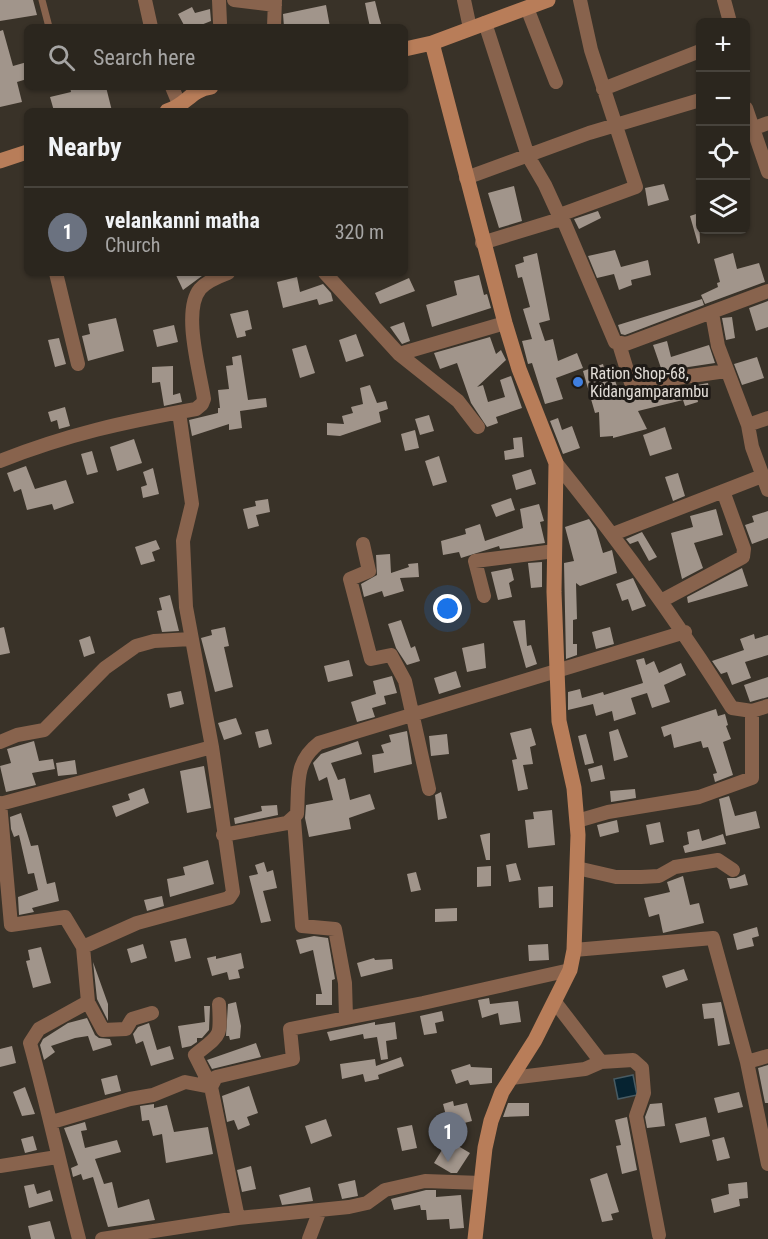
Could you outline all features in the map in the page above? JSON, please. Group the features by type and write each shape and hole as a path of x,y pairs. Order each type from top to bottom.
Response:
{"main road":[{"path":"408,48 432,43 548,0"},
{"path":"432,43 482,243 505,323 519,369 556,463 555,551 559,721 574,788 577,821 574,950 570,970 535,1040 501,1092 491,1121 475,1239"},
{"path":"178,108 196,90"},
{"path":"0,161 24,155"}],"street":[{"path":"145,0 150,24"},
{"path":"219,0 220,23"},
{"path":"234,0 274,2 274,24"},
{"path":"464,0 470,28"},
{"path":"482,243 561,220 565,213 580,206 636,188 603,89 580,0"},
{"path":"724,0 729,18"},
{"path":"527,8 556,82"},
{"path":"485,23 528,156 545,185 615,342 619,344 631,383 640,386 663,380 726,371"},
{"path":"603,89 696,53"},
{"path":"173,90 176,108"},
{"path":"466,178 616,125 696,101"},
{"path":"750,122 768,172"},
{"path":"752,129 768,123"},
{"path":"57,276 78,364"},
{"path":"0,461 49,442 118,423 196,409 204,399 192,327 193,305 200,289 223,276"},
{"path":"328,276 399,354 458,400 478,427"},
{"path":"619,344 712,313 768,291"},
{"path":"712,313 718,346 748,425 768,490"},
{"path":"399,354 505,323"},
{"path":"83,947 137,924 229,898 233,892 212,747 186,607 182,550 191,498 179,412"},
{"path":"748,425 768,418"},
{"path":"556,463 613,534 685,632 732,708 752,711 768,706"},
{"path":"613,534 762,476"},
{"path":"661,601 743,557 744,549 723,491"},
{"path":"363,544 369,571 350,579 371,659 391,655 405,681 429,789"},
{"path":"484,596 475,561 555,551"},
{"path":"223,835 287,823 294,819 297,814 301,763 307,753 320,743 685,632"},
{"path":"0,742 17,735 44,729 105,668 136,646 154,641 192,639"},
{"path":"577,821 608,812 699,797 752,778 752,711"},
{"path":"152,1013 132,1019 126,1029 103,1030 88,1002 83,947 65,917 11,925 0,803 212,747"},
{"path":"294,819 302,927 335,929 345,982 346,1017"},
{"path":"577,868 616,877 659,876 675,867 718,860 733,870"},
{"path":"574,950 713,938 747,1062 768,1164"},
{"path":"211,1087 216,1077 293,1059 290,1029 434,1001 570,970"},
{"path":"79,1239 57,1157 52,1122 30,1043 39,1029 88,1002"},
{"path":"555,1002 601,1062"},
{"path":"219,1004 220,1031 218,1037 195,1055 211,1087 238,1218"},
{"path":"747,1062 768,1056"},
{"path":"511,1078 585,1069 601,1062 633,1060 642,1068 644,1094 636,1116 659,1235"},
{"path":"52,1122 130,1099 153,1095 185,1082 211,1087"},
{"path":"0,1166 57,1157"},
{"path":"102,1239 238,1218 367,1203 385,1190 425,1181 481,1183"},
{"path":"309,1239 320,1210"}],"lane":[{"path":"42,0 48,24"}],"water":[{"path":"633,1075 637,1095 618,1099 614,1079"}],"building":[{"path":"0,0 33,0 37,15 0,21"},
{"path":"375,1 381,24 369,24 365,3"},
{"path":"326,5 329,24 284,24 283,14"},
{"path":"192,7 195,13 210,9 211,21 204,24 183,24 178,14"},
{"path":"3,30 13,66 24,63 24,80 17,82 22,102 0,107 0,31"},
{"path":"71,90 107,90 111,108 53,108 50,97 71,92"},
{"path":"664,184 669,200 648,206 645,188"},
{"path":"514,186 522,221 499,228 488,193"},
{"path":"598,211 601,218 579,229 574,219"},
{"path":"696,214 696,234 700,234 700,243 698,244 690,216"},
{"path":"615,250 621,267 648,260 651,275 631,280 632,285 619,290 614,274 597,278 588,256"},
{"path":"537,253 550,320 539,323 545,341 553,339 558,361 577,353 583,368 556,378 563,399 545,404 532,363 528,364 522,341 532,339 523,309 530,307 522,277 518,278 515,265 524,262 523,257"},
{"path":"733,253 737,269 759,263 765,282 705,304 701,295 718,287 717,283 720,282 714,259"},
{"path":"479,275 484,295 487,294 491,308 432,327 426,305 457,295 454,281"},
{"path":"176,276 202,276 183,290"},
{"path":"297,277 300,292 323,284 331,293 333,301 319,305 317,299 283,308 277,282"},
{"path":"409,278 415,291 380,304 375,293"},
{"path":"702,299 704,305 625,335 621,334 618,325"},
{"path":"768,301 768,327 756,331 749,308"},
{"path":"248,310 252,329 245,331 246,336 237,338 230,314"},
{"path":"732,317 735,338 726,340 722,318"},
{"path":"116,318 124,351 88,361 82,336 90,334 88,324"},
{"path":"404,322 410,341 402,344 390,327"},
{"path":"174,325 178,342 157,347 153,330"},
{"path":"356,334 364,356 346,362 339,340"},
{"path":"490,337 496,354 501,350 506,360 477,387 483,385 488,402 505,397 500,380 511,376 522,408 496,417 498,423 487,427 471,403 457,363 440,369 434,353"},
{"path":"59,338 66,364 55,367 48,340"},
{"path":"667,341 671,357 709,345 715,363 662,371 653,345"},
{"path":"306,345 315,373 300,378 292,349"},
{"path":"241,355 248,400 266,398 267,407 240,411 242,428 229,430 229,424 192,436 189,420 218,413 218,408 220,408 218,390 229,389 226,366 233,365 232,357"},
{"path":"757,357 764,378 742,385 734,364"},
{"path":"603,364 605,371 611,369 618,389 624,388 642,395 708,383 710,393 697,397 698,402 685,406 683,400 638,411 647,429 613,438 613,436 600,437 599,412 595,413 583,371"},
{"path":"173,366 173,395 180,393 182,402 164,406 160,382 152,383 152,367"},
{"path":"370,385 377,403 386,401 388,409 379,412 381,422 340,436 327,435 327,423 344,424 342,416 353,413 351,407 363,404 360,388"},
{"path":"65,407 70,426 59,429 57,420 51,422 48,412"},
{"path":"429,415 434,431 420,435 415,419"},
{"path":"558,418 562,430 572,426 580,448 563,454 550,421"},
{"path":"665,427 672,449 650,456 643,435"},
{"path":"415,430 419,448 405,451 401,434"},
{"path":"522,437 524,457 505,460 504,451 514,449 513,438"},
{"path":"134,439 142,463 117,471 110,447"},
{"path":"92,451 98,472 87,475 81,454"},
{"path":"439,456 447,482 433,486 425,461"},
{"path":"26,466 35,489 66,480 74,503 54,510 52,504 27,510 21,489 14,492 7,473"},
{"path":"153,468 159,494 143,498 141,487 147,485 143,472"},
{"path":"531,469 536,484 516,490 512,475"},
{"path":"678,473 685,496 673,501 665,477"},
{"path":"511,498 515,510 496,517 491,505"},
{"path":"268,499 270,512 256,515 259,526 248,529 243,509 256,506 255,501"},
{"path":"539,504 544,521 540,522 545,543 500,549 499,546 461,558 459,552 443,555 441,541 466,534 465,529 480,524 485,541 523,528 520,509"},
{"path":"716,509 723,535 694,543 703,568 682,579 671,533 693,527 690,516"},
{"path":"768,511 768,538 752,544 745,525 754,522 752,516"},
{"path":"589,519 596,529 603,553 612,550 617,573 580,586 576,583 577,619 573,620 573,644 577,644 577,655 566,659 564,563 574,561 565,527"},
{"path":"642,532 657,557 649,561 638,541 630,544 626,539"},
{"path":"156,540 160,549 152,552 155,561 141,565 135,547"},
{"path":"390,554 391,573 409,567 408,564 418,563 419,577 400,578 404,591 384,597 382,591 364,597 361,584 377,575 376,555"},
{"path":"542,562 542,587 531,588 528,563"},
{"path":"511,568 514,580 509,583 512,597 498,600 491,572"},
{"path":"742,568 748,586 688,603 687,597"},
{"path":"633,578 646,606 632,611 628,599 622,601 616,584"},
{"path":"170,595 179,631 162,632 157,611 162,610 159,598"},
{"path":"401,620 411,648 415,646 420,661 407,665 396,648 388,624"},
{"path":"525,620 527,646 531,645 537,664 526,668 513,621"},
{"path":"4,627 10,653 0,655 0,628"},
{"path":"225,627 229,646 224,647 233,687 215,692 201,638 212,635 211,630"},
{"path":"610,627 614,644 596,649 592,632"},
{"path":"754,634 755,639 768,635 768,655 745,662 751,678 732,685 727,672 721,674 712,661 744,650 740,639"},
{"path":"90,636 95,653 84,657 79,640"},
{"path":"484,643 486,668 467,672 462,648"},
{"path":"644,658 646,665 654,661 659,673 681,663 686,675 664,685 670,702 652,708 647,693 631,698 636,714 614,721 612,711 596,716 593,704 568,710 568,692 580,689 582,698 603,692 604,695 643,683 636,660"},
{"path":"349,660 353,676 328,682 324,666"},
{"path":"456,671 461,687 439,694 434,678"},
{"path":"392,676 397,693 384,696 386,704 372,708 375,717 357,722 351,702 376,694 373,681"},
{"path":"768,677 768,697 750,702 744,685"},
{"path":"181,691 184,704 170,708 167,694"},
{"path":"716,709 718,716 725,714 728,725 726,726 731,739 723,742 733,775 715,782 713,774 717,773 708,747 703,748 701,741 674,748 671,734 664,737 661,727"},
{"path":"236,718 242,734 224,740 218,723"},
{"path":"531,728 536,745 530,747 533,764 523,765 528,789 518,791 512,760 517,759 510,733"},
{"path":"268,729 272,744 259,748 255,732"},
{"path":"618,729 628,757 614,761 609,732"},
{"path":"407,731 412,764 374,773 372,755 384,753 381,745 391,742 389,735"},
{"path":"447,734 449,754 431,756 429,736"},
{"path":"586,734 594,763 585,765 578,736"},
{"path":"34,741 39,761 53,759 55,769 32,773 36,785 6,792 0,766 11,763 7,749"},
{"path":"358,741 362,754 331,763 338,780 345,778 350,800 370,794 375,809 349,818 351,829 309,837 305,818 306,805 333,800 327,777 319,781 313,763 321,754"},
{"path":"75,760 77,774 58,776 56,763"},
{"path":"602,765 605,779 591,782 588,769"},
{"path":"204,766 211,808 187,813 180,771"},
{"path":"144,788 149,803 116,817 112,806 130,800 128,794"},
{"path":"635,789 636,798 611,802 610,791"},
{"path":"441,792 447,818 438,820 435,795"},
{"path":"729,796 735,816 756,811 760,828 726,836 719,799"},
{"path":"277,805 278,815 235,824 234,818 262,811 261,806"},
{"path":"552,810 555,845 528,848 525,820 534,819 533,812"},
{"path":"21,813 31,846 38,845 47,884 55,882 59,901 32,908 34,912 19,915 18,897 38,890 34,873 28,874 19,835 14,837 11,829 10,817"},
{"path":"617,820 619,832 600,837 597,825"},
{"path":"660,822 664,842 650,845 646,825"},
{"path":"699,829 702,841 723,834 726,844 685,853 683,846 689,844 687,832"},
{"path":"490,833 490,860 486,860 480,835"},
{"path":"208,860 214,884 170,897 167,879 185,875 183,867"},
{"path":"264,862 267,872 273,870 277,888 263,891 271,921 261,923 249,876 258,874 255,865"},
{"path":"516,863 521,880 509,882 506,865"},
{"path":"491,866 491,886 477,887 477,867"},
{"path":"416,872 421,890 411,892 407,874"},
{"path":"745,874 748,885 730,889 727,878 736,878"},
{"path":"683,876 690,905 699,903 704,923 663,933 659,914 649,917 644,898 670,892 667,882"},
{"path":"553,886 553,907 539,908 538,887"},
{"path":"162,896 164,906 147,911 144,900"},
{"path":"457,908 457,921 435,922 435,909"},
{"path":"757,927 759,936 752,938 754,946 737,950 733,934"},
{"path":"314,936 328,938 335,979 332,980 332,1005 316,1005 316,994 322,994 313,950 300,954 296,940"},
{"path":"186,938 191,958 175,962 170,941"},
{"path":"143,944 147,958 131,963 127,949"},
{"path":"548,944 549,960 529,961 528,945"},
{"path":"41,947 51,983 33,988 26,961 30,960 28,950"},
{"path":"241,953 244,968 238,970 240,978 229,980 227,972 212,976 207,958 216,956 216,959"},
{"path":"374,958 375,960 392,959 393,969 361,977 357,963"},
{"path":"93,962 108,1004 108,1021 97,999"},
{"path":"684,969 688,980 666,988 662,976"},
{"path":"489,998 490,1004 518,1001 521,1022 500,1025 498,1013 482,1018 478,1000"},
{"path":"236,1002 241,1026 240,1038 230,1040 229,1036 226,1036 228,1004"},
{"path":"721,1002 730,1044 718,1046 714,1018 704,1019 702,1004"},
{"path":"204,1006 210,1006 209,1030 202,1038 197,1038 197,1042 191,1046 182,1048 178,1026 205,1022"},
{"path":"442,1011 444,1021 435,1023 437,1033 424,1035 420,1016"},
{"path":"87,1018 95,1035 99,1038 110,1039 112,1045 93,1051 88,1036 75,1038 51,1046 55,1052 44,1060 40,1045 43,1039 68,1023"},
{"path":"375,1022 375,1025 395,1022 397,1039 386,1041 388,1059 381,1060 377,1037 364,1039 363,1034 330,1041 327,1032"},
{"path":"149,1023 157,1050 170,1046 174,1059 151,1066 143,1041 136,1044 133,1034 138,1027"},
{"path":"256,1043 261,1057 212,1069 207,1060"},
{"path":"12,1046 16,1063 0,1067 0,1049"},
{"path":"401,1057 404,1066 378,1075 379,1079 365,1082 363,1074 342,1079 340,1064 375,1059 376,1066"},
{"path":"470,1064 471,1067 492,1068 492,1083 470,1085 468,1080 456,1084 451,1070"},
{"path":"768,1065 768,1103 765,1103 758,1068"},
{"path":"117,1075 121,1091 105,1095 101,1079"},
{"path":"249,1086 258,1113 247,1117 250,1125 238,1130 234,1120 227,1122 222,1096"},
{"path":"25,1087 35,1114 22,1116 13,1092"},
{"path":"739,1092 743,1107 718,1113 714,1098"},
{"path":"453,1101 454,1106 467,1103 472,1121 449,1127 443,1104"},
{"path":"508,1103 529,1103 529,1116 503,1117"},
{"path":"662,1103 665,1126 647,1128 645,1117 650,1104"},
{"path":"154,1104 154,1108 167,1105 174,1132 208,1127 213,1154 166,1163 162,1134 153,1136 149,1120 142,1121 140,1106"},
{"path":"627,1117 637,1170 622,1174 616,1146 621,1145 615,1120"},
{"path":"706,1117 710,1136 680,1143 675,1124"},
{"path":"326,1119 332,1136 311,1144 305,1126"},
{"path":"85,1122 87,1130 81,1131 85,1148 117,1140 121,1152 95,1159 104,1184 112,1182 118,1208 149,1199 155,1220 108,1227 93,1177 83,1180 81,1174 73,1177 71,1168 78,1165 64,1128"},
{"path":"412,1125 417,1148 402,1151 397,1128"},
{"path":"33,1136 37,1150 25,1153 21,1139"},
{"path":"724,1137 730,1158 717,1161 712,1140"},
{"path":"448,1140 470,1153 457,1173 451,1173 434,1163"},
{"path":"251,1166 256,1189 242,1192 237,1170"},
{"path":"607,1173 619,1212 611,1214 613,1220 602,1222 590,1179"},
{"path":"355,1180 358,1196 342,1199 338,1184"},
{"path":"747,1182 748,1198 739,1199 740,1206 714,1213 711,1199 729,1194 728,1184"},
{"path":"34,1184 37,1194 50,1190 53,1201 29,1208 24,1186"},
{"path":"310,1187 313,1201 282,1205 279,1195"},
{"path":"426,1190 436,1190 436,1197 461,1195 464,1228 450,1229 449,1219 427,1220 426,1210 421,1210 420,1205 394,1210 391,1199"},
{"path":"50,1221 55,1239 31,1239 28,1226"}],"place":[{"name":"Ration Shop-68, Kidangamparambu","path":"578,382"},
{"name":"velankanni matha","path":"448,1162"}]}
